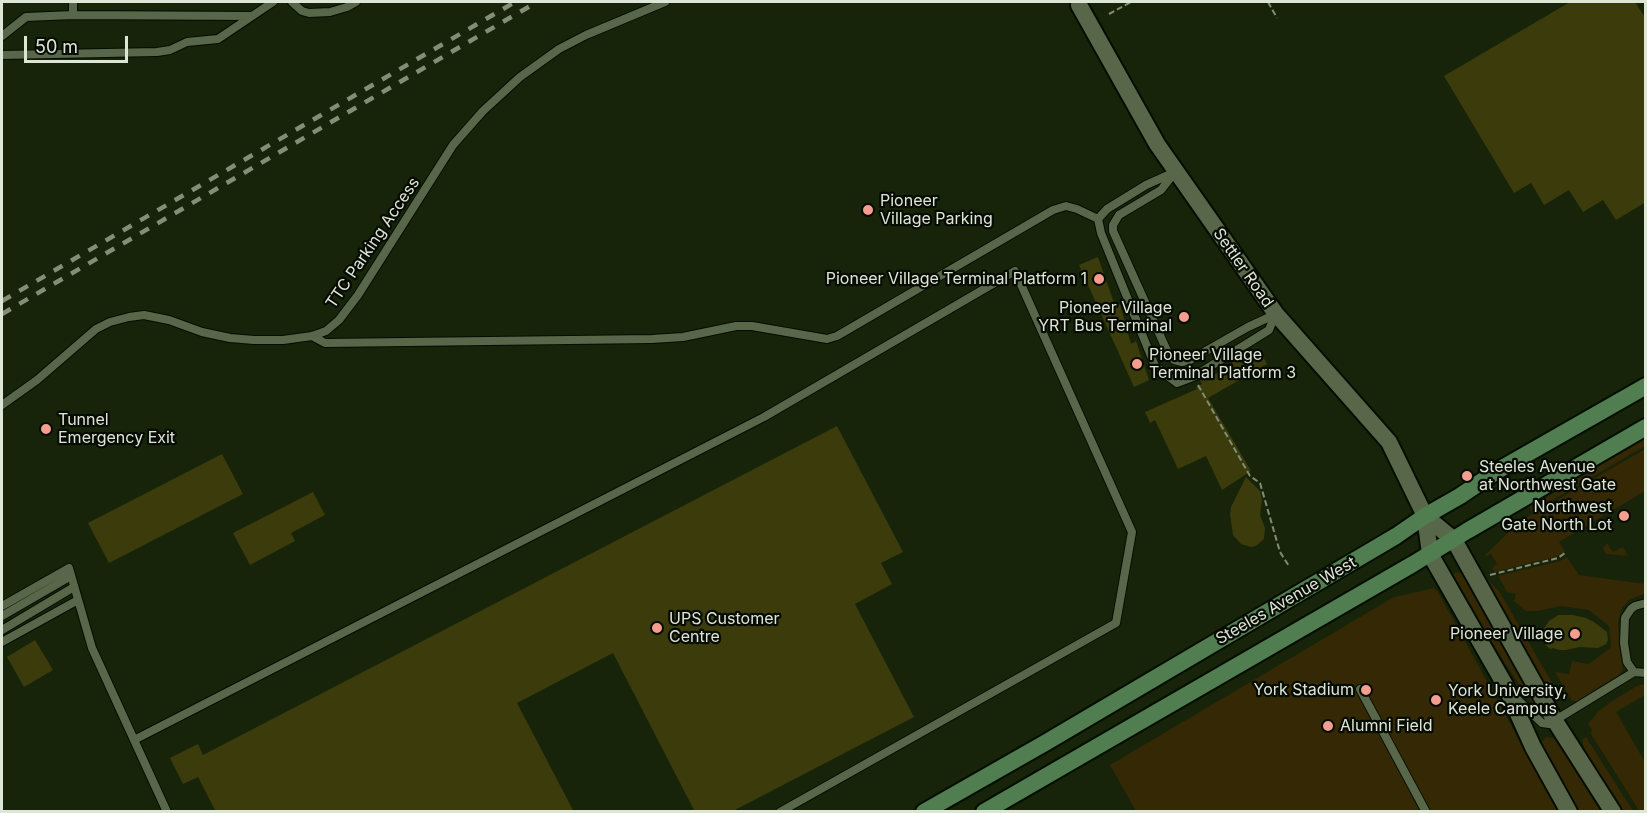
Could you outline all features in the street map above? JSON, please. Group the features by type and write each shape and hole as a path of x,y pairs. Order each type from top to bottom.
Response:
{"main road":[{"name":"Steeles Avenue West","path":"924,812 1377,548 1497,471 1646,386"},
{"name":"Steeles Avenue West","path":"984,812 1646,427"}],"street":[{"name":"Settler Road","path":"1079,5 1175,172 1276,314 1389,442 1425,516"},
{"path":"1425,516 1454,540 1555,721 1613,812"},
{"path":"1425,516 1430,554 1505,685 1533,747 1569,812"}],"lane":[{"path":"73,2 73,15"},
{"path":"2,55 170,50 186,42 218,39 273,2"},
{"path":"292,2 302,11 309,13 330,12 356,2"},
{"name":"TTC Parking Access","path":"2,405 37,380 96,329 129,317 144,315 169,320 202,332 230,338 283,340 312,336 326,331 339,320 358,295 453,145 483,111 520,77 559,49 586,35 665,2"},
{"path":"2,36 26,17 252,16"},
{"path":"1098,219 1107,209 1146,185 1175,172"},
{"path":"1175,172 1161,190 1119,215 1113,225 1113,231 1168,353 1174,360 1182,362 1190,360 1276,314"},
{"path":"312,336 325,343 652,339 684,337 736,326 752,326 827,339 843,333 1053,210 1066,206 1098,219"},
{"path":"1098,219 1101,233 1155,366 1178,383 1193,377 1269,330 1276,314"},
{"path":"134,740 764,417 1015,270 1132,532 1116,623 780,812"},
{"path":"70,572 92,648 166,812"},
{"path":"2,606 70,572"},
{"path":"2,616 70,572"},
{"path":"2,630 74,587"},
{"path":"2,642 78,600"},
{"path":"1634,672 1627,662 1624,643 1625,618 1630,609 1646,603"},
{"path":"1505,685 1525,708 1542,723 1549,724 1634,672 1646,673"},
{"path":"1360,689 1426,812"}],"path":[{"path":"1109,15 1131,2"},
{"path":"1268,2 1277,18"},
{"path":"1193,377 1250,476 1260,483 1280,552 1289,566"},
{"path":"1490,575 1558,558 1565,553"}],"shaded area":[{"path":"1645,439 1645,446 1532,512 1529,507"},
{"path":"1645,449 1645,491 1559,542 1565,552 1558,556 1495,572 1492,568 1497,564 1491,554 1485,555 1519,522"},
{"path":"1607,543 1613,552 1623,547 1628,556 1606,554 1603,548"},
{"path":"1567,557 1579,575 1645,584 1645,593 1629,600 1622,608 1618,623 1623,670 1619,675 1577,701 1572,701 1555,672 1569,674 1572,661 1589,664 1611,647 1609,626 1589,610 1561,606 1526,611 1514,601 1516,594 1507,592 1498,576 1560,561"},
{"path":"1456,572 1461,573 1543,712 1542,715 1539,714 1470,611 1452,576"},
{"path":"1487,579 1499,591 1557,691 1549,689 1485,580"},
{"name":"York Stadium","path":"1434,588 1558,811 1136,811 1110,765 1394,597"},
{"path":"1645,684 1645,695 1616,712 1645,762 1645,811 1640,812 1591,734 1592,729 1588,724 1611,702 1637,686"},
{"path":"1546,737 1556,741 1601,811 1579,811 1543,745 1542,742"},
{"path":"1586,737 1633,811 1622,811 1587,757 1583,745 1583,739"}],"building":[{"path":"1570,2 1635,2 1646,19 1646,202 1616,220 1603,200 1583,212 1569,190 1544,205 1531,183 1514,193 1444,76"},
{"path":"1098,257 1115,306 1120,304 1131,344 1136,341 1149,380 1134,387 1079,265"},
{"path":"1259,350 1267,364 1208,398 1251,471 1222,490 1206,456 1178,469 1155,420 1150,423 1145,412 1197,389 1196,387 1202,384 1200,380 1234,366 1231,361"},
{"name":"UPS Customer Centre","path":"837,426 903,552 881,563 892,584 855,604 914,717 731,812 695,812 613,653 517,703 574,812 216,812 198,777 183,784 170,758 198,744 203,755"},
{"path":"222,454 243,494 109,563 88,523"},
{"path":"1246,477 1260,491 1262,500 1260,515 1265,528 1264,539 1251,547 1241,544 1233,535 1230,514 1231,507"},
{"path":"313,492 325,515 291,533 295,541 250,565 233,533"},
{"name":"Pioneer Village","path":"1558,615 1573,615 1594,622 1607,632 1606,644 1598,648 1550,649 1542,637 1543,630 1549,621"},
{"path":"35,640 53,670 24,687 7,657"}],"railway":[{"path":"2,301 515,2"},
{"path":"2,314 537,2"}],"place":[{"name":"Pioneer Village Parking","path":"868,210"},
{"name":"Pioneer Village Terminal Platform 1","path":"1099,279"},
{"name":"Pioneer Village YRT Bus Terminal","path":"1184,317"},
{"name":"Pioneer Village Terminal Platform 3","path":"1137,364"},
{"name":"Tunnel Emergency Exit","path":"46,429"},
{"name":"Steeles Avenue at Northwest Gate","path":"1467,476"},
{"name":"Northwest Gate North Lot","path":"1624,516"},
{"name":"UPS Customer Centre","path":"657,628"},
{"name":"Pioneer Village","path":"1575,634"},
{"name":"York Stadium","path":"1366,690"},
{"name":"York University, Keele Campus","path":"1436,700"},
{"name":"Alumni Field","path":"1328,726"}]}
